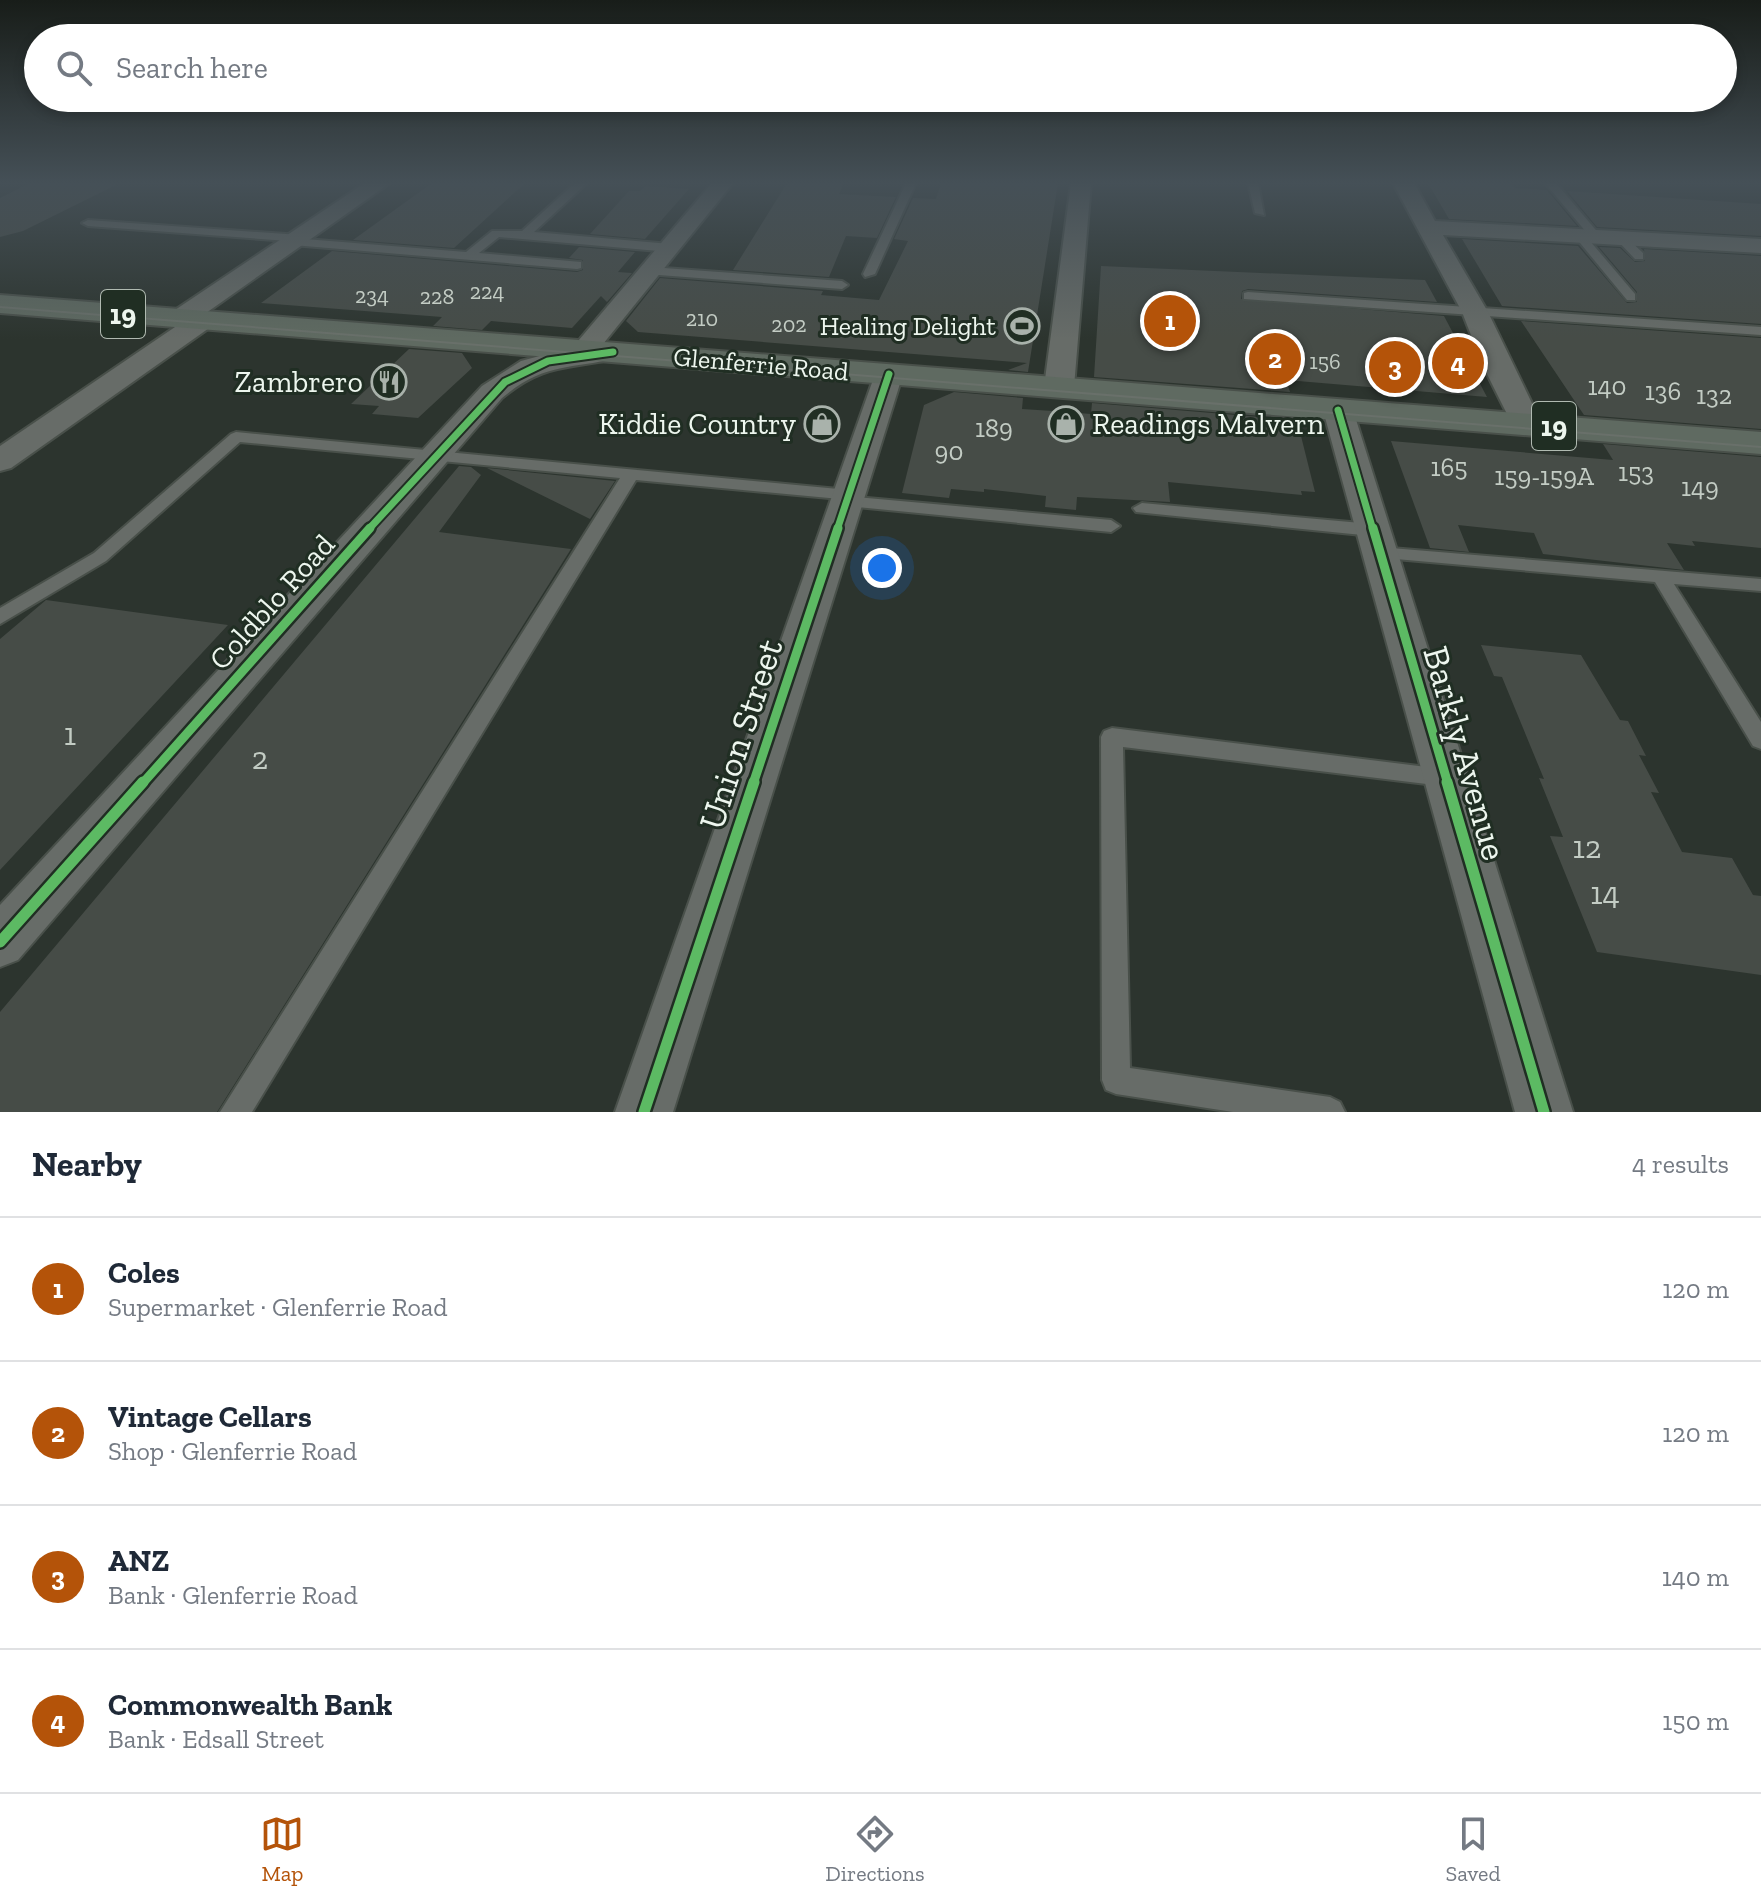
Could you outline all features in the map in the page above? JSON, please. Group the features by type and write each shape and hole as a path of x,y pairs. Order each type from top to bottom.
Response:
{"main road":[{"name":"Glenferrie Road","path":"0,304 1761,443"}],"street":[{"path":"0,461 304,235"},
{"path":"599,351 650,271 681,235"},
{"path":"1059,387 1075,235"},
{"path":"1431,235 1475,312 1497,366 1527,424"},
{"path":"1513,235 1591,242 1621,238 1761,246"},
{"name":"Coldblo Road","path":"457,340 478,346 492,360 495,381 484,401"},
{"name":"Coldblo Road","path":"0,942 484,401 504,382 543,362 599,351"},
{"name":"Union Street","path":"644,1112 889,374"},
{"name":"Barkly Avenue","path":"1338,410 1443,777 1544,1112"}],"lane":[{"path":"234,235 577,265"},
{"path":"470,255 494,235"},
{"path":"525,235 670,248"},
{"path":"869,274 887,235"},
{"path":"1586,235 1628,293"},
{"path":"1621,238 1639,256"},
{"path":"650,271 842,285"},
{"path":"1248,296 1761,331"},
{"path":"0,617 100,557 236,437 631,474 1111,526"},
{"path":"235,1112 631,474"},
{"path":"1142,508 1376,542 1761,585"},
{"path":"1660,576 1761,740"},
{"path":"1330,1112 1116,1080 1112,737 1443,777"}],"building":[{"path":"360,235 468,235 454,248 353,240"},
{"path":"600,235 649,235 645,239"},
{"path":"755,235 878,235 877,238 846,236 829,277 733,270"},
{"path":"896,235 1050,235 1028,372 1008,370 1027,363 638,332 626,321 660,278 823,291 821,295 879,300 908,241 894,239"},
{"path":"1462,239 1578,246 1627,303 1637,302 1637,292 1599,247 1620,248 1635,262 1645,261 1644,249 1761,256 1761,324 1502,306"},
{"path":"579,247 635,252 618,272 632,273 607,302 601,296 572,328 491,321 482,330 433,326 442,317 261,303 332,251 577,272 583,270 583,260 569,258"},
{"path":"1101,266 1425,280 1437,302 1248,289 1242,291 1241,299 1444,316 1487,397 1286,380 1290,392 1094,377"},
{"path":"1521,321 1761,338 1761,429 1584,415"},
{"path":"409,349 462,353 472,368 418,418 372,414 379,406 351,404"},
{"path":"954,392 1023,398 1022,409 1091,414 1092,403 1297,420 1315,492 1301,491 1302,495 1168,482 1170,502 1077,497 1076,510 1045,507 1046,496 984,489 984,492 951,489 949,498 902,493 924,405"},
{"path":"1391,441 1613,460 1603,444 1761,457 1761,548 1692,541 1695,546 1667,543 1684,570 1543,554 1534,533 1458,525 1469,552 1430,548"},
{"path":"459,466 471,467 481,475 439,532 571,549 217,1112 0,1112 0,1012"},
{"path":"487,468 615,481 590,519"},
{"path":"46,600 228,625 0,870 0,639"},
{"path":"1481,645 1581,655 1620,720 1628,721 1646,756 1639,755 1659,793 1651,792 1682,852 1732,858 1753,895 1761,896 1761,975 1597,952 1550,836 1563,837 1539,778 1544,779 1502,677 1494,676"}],"tram line":[{"path":"0,307 1761,447"}],"cycle path":[{"path":"0,942 492,392 518,373 548,361 580,354 613,352"},
{"path":"644,1112 889,374"},
{"path":"1338,410 1544,1112"}],"place":[{"name":"Coles","path":"1170,321"},
{"name":"Healing Delight","path":"1022,326"},
{"name":"Vintage Cellars","path":"1275,359"},
{"name":"Commonwealth Bank","path":"1458,363"},
{"name":"ANZ","path":"1395,367"},
{"name":"Zambrero","path":"389,382"},
{"name":"Kiddie Country","path":"822,424"},
{"name":"Readings Malvern","path":"1066,424"}]}
